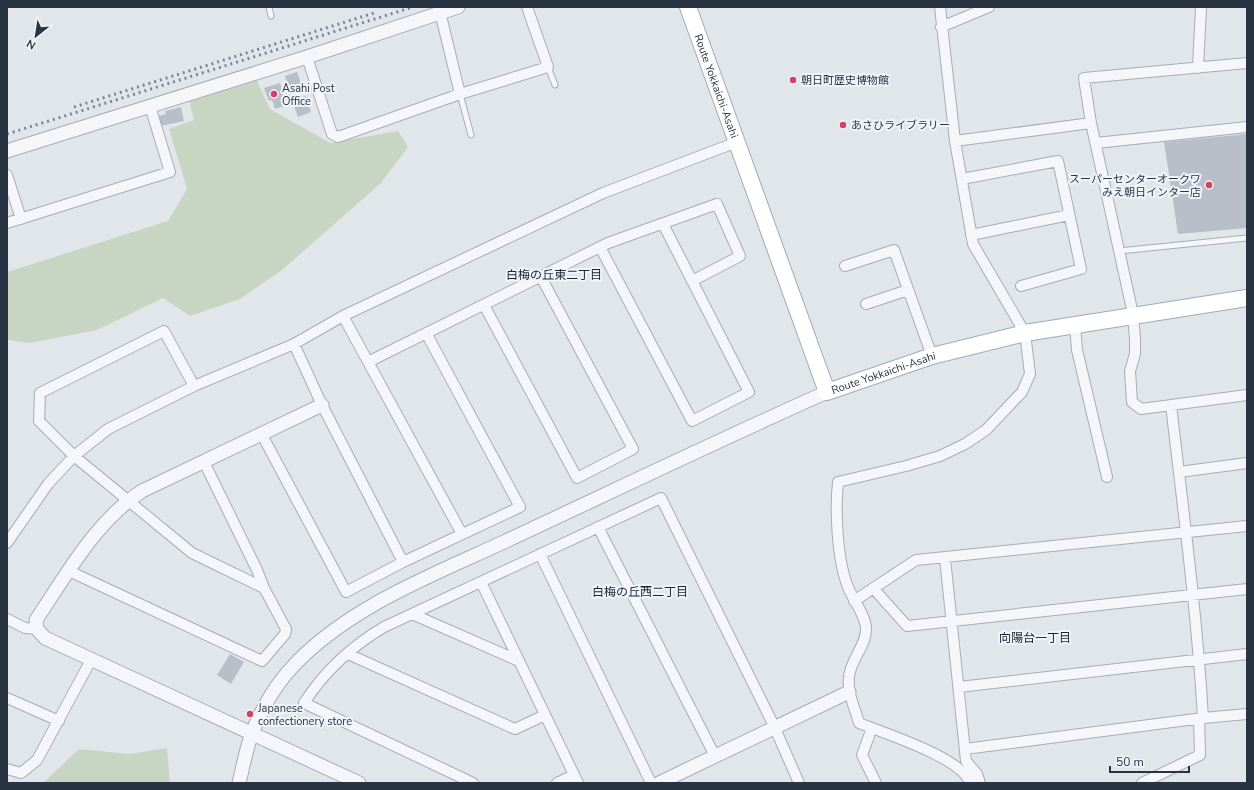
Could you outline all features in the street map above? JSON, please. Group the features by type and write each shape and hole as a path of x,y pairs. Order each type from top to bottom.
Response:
{"main road":[{"name":"Route Yokkaichi-Asahi","path":"688,7 827,392 932,356 1025,333 1133,314 1247,298"}],"street":[{"path":"7,151 307,57 440,10 458,7"},
{"path":"307,57 332,134 338,137 460,94 548,67 527,7"},
{"path":"940,7 941,27 955,141 973,244 1025,333 1030,374 1022,392 986,430 965,444 940,456 906,466 838,482 836,500 840,558 847,586 865,621 866,630 849,675 849,692 859,723 916,745 952,762 969,779 970,783"},
{"path":"941,27 989,7"},
{"path":"1198,68 1201,7"},
{"path":"440,10 460,94"},
{"path":"1247,63 1084,78 1091,123 1133,314 1136,340 1135,354 1130,372 1132,402 1141,409 1247,395"},
{"path":"7,223 170,172 150,106"},
{"path":"955,141 1091,123"},
{"path":"1096,143 1247,127"},
{"path":"7,543 48,484 74,456 108,430 194,386 294,344 343,316 604,193 737,142"},
{"path":"962,179 1058,161 1081,269 1021,286"},
{"path":"7,175 21,219"},
{"path":"368,362 600,247 717,204 740,256 692,281"},
{"path":"971,235 1069,215"},
{"path":"600,247 692,421 749,392 663,224"},
{"path":"845,266 894,250 932,356"},
{"path":"484,305 577,478 633,449 541,277"},
{"path":"866,304 908,290"},
{"path":"343,316 462,534"},
{"path":"1075,325 1077,350 1106,477"},
{"path":"194,386 164,331 40,393 39,421 74,456 192,553 264,588"},
{"path":"261,433 346,592 403,562 520,507 426,333"},
{"path":"294,344 322,405 403,562"},
{"path":"239,783 252,734 270,698 296,662 324,638 372,605 413,584 627,483 827,392"},
{"path":"36,629 36,620 92,538 128,501 142,491 322,405"},
{"path":"1142,783 1200,755 1200,659 1187,533 1171,405"},
{"path":"69,571 262,661 285,634 286,629 264,588 257,570 204,462"},
{"path":"1179,472 1247,463"},
{"path":"473,783 304,703 317,684 362,640 384,627 661,498 774,726 798,783"},
{"path":"854,601 916,560 1247,526"},
{"path":"598,527 714,756"},
{"path":"540,554 651,783"},
{"path":"945,558 953,622 966,762 977,774 980,783"},
{"path":"481,582 576,779 557,783"},
{"path":"874,588 907,626 1247,589"},
{"path":"412,614 519,661"},
{"path":"7,619 24,628 36,629 45,638 91,660 359,783"},
{"path":"348,654 515,729 545,715"},
{"path":"959,687 1247,654"},
{"path":"7,769 21,773 37,760 91,660"},
{"path":"659,783 774,726 849,692"},
{"path":"7,698 59,721"},
{"path":"965,749 1201,718 1247,714"},
{"path":"872,728 862,755 876,783"}],"lane":[{"path":"269,7 271,16"},
{"path":"548,67 555,85"},
{"path":"460,94 471,135"},
{"path":"1119,251 1247,238"}],"green space":[{"path":"256,79 270,109 330,143 398,131 408,147 381,183 282,270 240,299 190,316 163,298 97,330 29,343 7,340 7,272 168,221 187,189 169,129 194,120 189,101"},
{"path":"167,748 170,783 43,783 79,749 130,754"}],"building":[{"path":"297,72 303,89 290,93 285,76"},
{"path":"280,83 287,105 275,109 272,100 269,101 264,88"},
{"path":"306,96 311,112 298,117 292,100"},
{"path":"181,107 184,121 161,126 159,116 166,114 165,111"},
{"name":"スーパーセンターオークワ みえ朝日インター店","path":"1247,134 1247,228 1178,234 1164,142"},
{"path":"230,654 244,662 231,684 217,675"}],"railway":[{"path":"7,134 413,7"},
{"path":"74,107 374,13"}],"place":[{"name":"朝日町歴史博物館","path":"793,80"},
{"name":"Asahi Post Office","path":"274,94"},
{"name":"あさひライブラリー","path":"843,125"},
{"name":"スーパーセンターオークワ みえ朝日インター店","path":"1209,185"},
{"name":"Japanese confectionery store","path":"250,714"}],"district":[{"name":"白梅の丘東二丁目","path":"554,275"},
{"name":"白梅の丘西二丁目","path":"640,592"},
{"name":"向陽台一丁目","path":"1035,638"}]}
